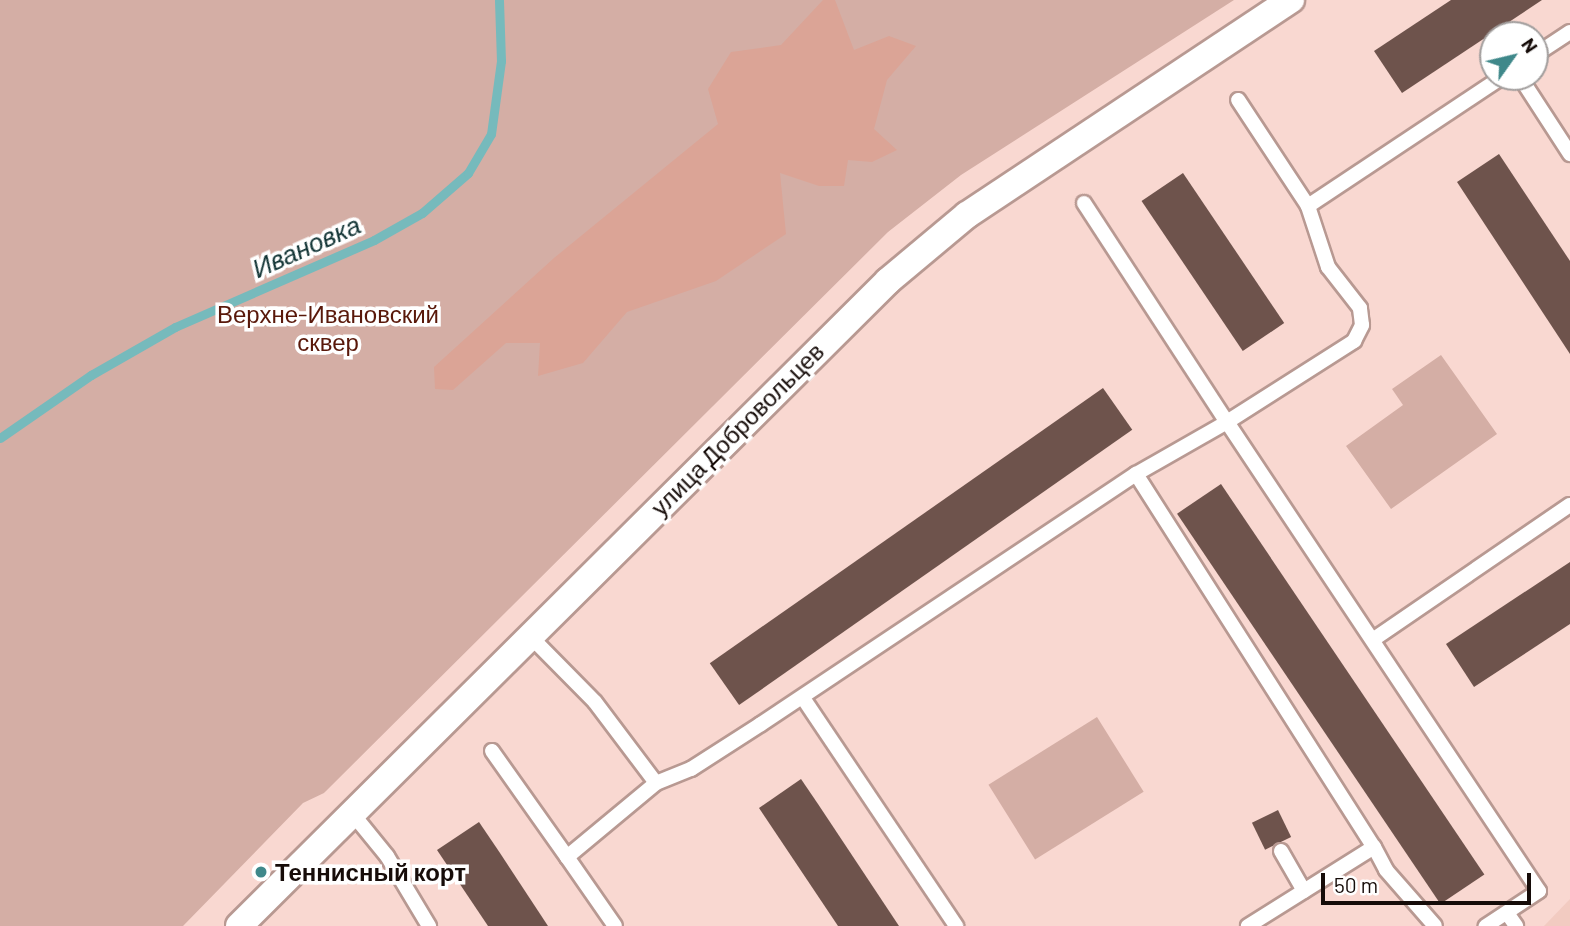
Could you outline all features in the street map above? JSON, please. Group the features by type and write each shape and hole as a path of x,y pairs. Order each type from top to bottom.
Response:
{"street":[{"name":"улица Добровольцев","path":"239,926 528,634 879,290 957,223 1291,0"}],"lane":[{"path":"1549,46 1570,32"},
{"path":"1308,206 1481,91"},
{"path":"1529,91 1570,154"},
{"path":"567,856 656,783 691,769 803,698 1136,474 1227,422 1354,341 1362,326 1360,308 1328,267 1308,206 1238,100"},
{"path":"1084,203 1539,891 1486,926"},
{"path":"1136,474 1374,847 1386,870 1435,926"},
{"path":"1374,639 1570,505"},
{"path":"528,634 595,702 656,783"},
{"path":"803,698 956,926"},
{"path":"492,751 615,926"},
{"path":"352,813 387,856 429,926"},
{"path":"1248,926 1374,847"},
{"path":"1281,850 1304,891"},
{"path":"1507,913 1516,926"}],"shaded area":[{"path":"823,0 835,0 854,50 889,36 916,46 887,80 874,129 897,150 872,162 848,160 844,186 819,186 780,173 786,234 716,281 627,312 583,363 538,376 540,343 506,343 453,390 435,389 434,367 554,258 718,124 708,89 731,52 781,45"},
{"path":"1570,899 1570,926 1544,926"}],"green space":[{"name":"Верхне-Ивановский сквер","path":"0,0 1234,0 961,175 888,232 324,793 303,803 183,926 0,926"},
{"path":"1441,355 1497,434 1391,509 1346,446 1403,405 1392,389"},
{"path":"1097,717 1144,792 1035,859 988,785"}],"building":[{"path":"1451,0 1542,0 1510,21 1479,21 1479,42 1402,93 1374,51"},
{"path":"1499,154 1570,261 1570,354 1457,182"},
{"path":"1183,173 1284,323 1243,351 1142,201"},
{"path":"1103,388 1132,430 739,705 710,663"},
{"path":"1221,484 1484,874 1440,904 1177,514"},
{"path":"1570,562 1570,624 1474,687 1446,644"},
{"path":"801,779 899,926 838,926 759,808"},
{"path":"1278,810 1291,837 1265,850 1252,823"},
{"path":"479,822 548,926 488,926 437,850"}],"waterway":[{"name":"Ивановка","path":"0,438 91,375 175,327 374,240 422,213 468,173 491,134 501,61 499,0"}],"place":[{"name":"Теннисный корт","path":"261,872"}]}
